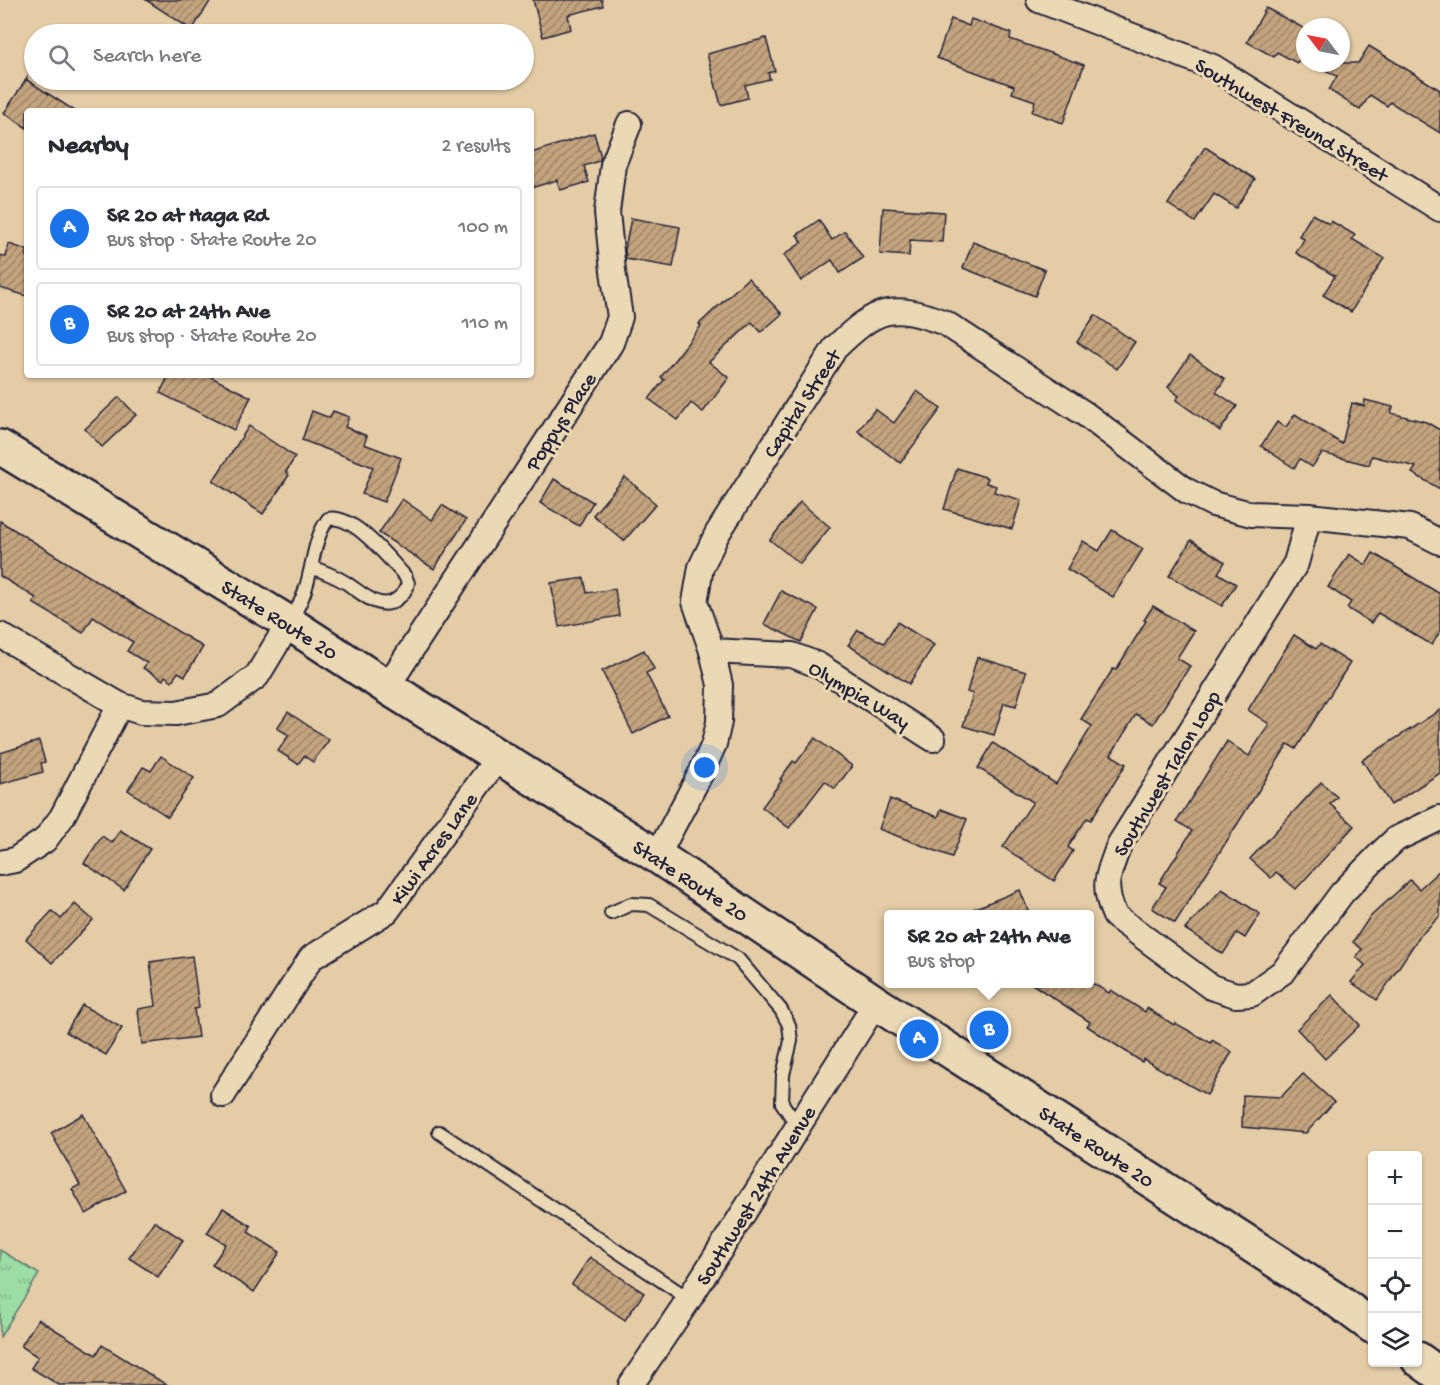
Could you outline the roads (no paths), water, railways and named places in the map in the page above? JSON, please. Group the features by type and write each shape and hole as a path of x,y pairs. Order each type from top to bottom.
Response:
{"main road":[{"name":"State Route 20","path":"0,447 290,623 387,687 657,856 876,1003 1325,1293 1368,1323"},
{"path":"1422,1362 1440,1375"}],"street":[{"name":"Southwest Freund Street","path":"1039,0 1213,67 1440,208"},
{"name":"Poppys Place","path":"387,687 611,343 620,316 607,212 613,165 629,124"},
{"name":"Capital Street","path":"657,856 702,771 714,744 719,722 720,685 712,651 694,602 701,567 717,534 835,348 860,324 881,313 902,310 945,323 1085,414 1187,491 1213,504 1251,514 1309,516 1410,526 1440,542"},
{"name":"Southwest Talon Loop","path":"1309,516 1296,563 1119,845 1108,876 1106,893 1115,916 1211,987 1236,995 1252,994 1284,971 1342,893 1388,847 1396,840 1440,818"},
{"path":"0,635 120,705 141,712 176,713 218,705 257,676 290,623"},
{"name":"Olympia Way","path":"712,651 792,655 818,665 933,739"},
{"path":"0,863 15,860 45,840 62,817 120,705"},
{"name":"Kiwi Acres Lane","path":"223,1095 311,958 387,911 499,756"},
{"name":"Southwest 24th Avenue","path":"632,1385 876,1003"}],"lane":[{"path":"290,623 306,590 311,567 322,527 328,519 336,518 359,529 405,576 408,584 396,601 389,605 380,604 343,581 311,567"},
{"path":"611,913 631,904 649,905 738,959 781,1010 789,1024 791,1041 783,1075 782,1103 798,1127"},
{"path":"439,1132 689,1299"}],"place":[{"name":"SR 20 at 24th Ave","path":"989,1030"},
{"name":"SR 20 at Haga Rd","path":"919,1039"}]}
